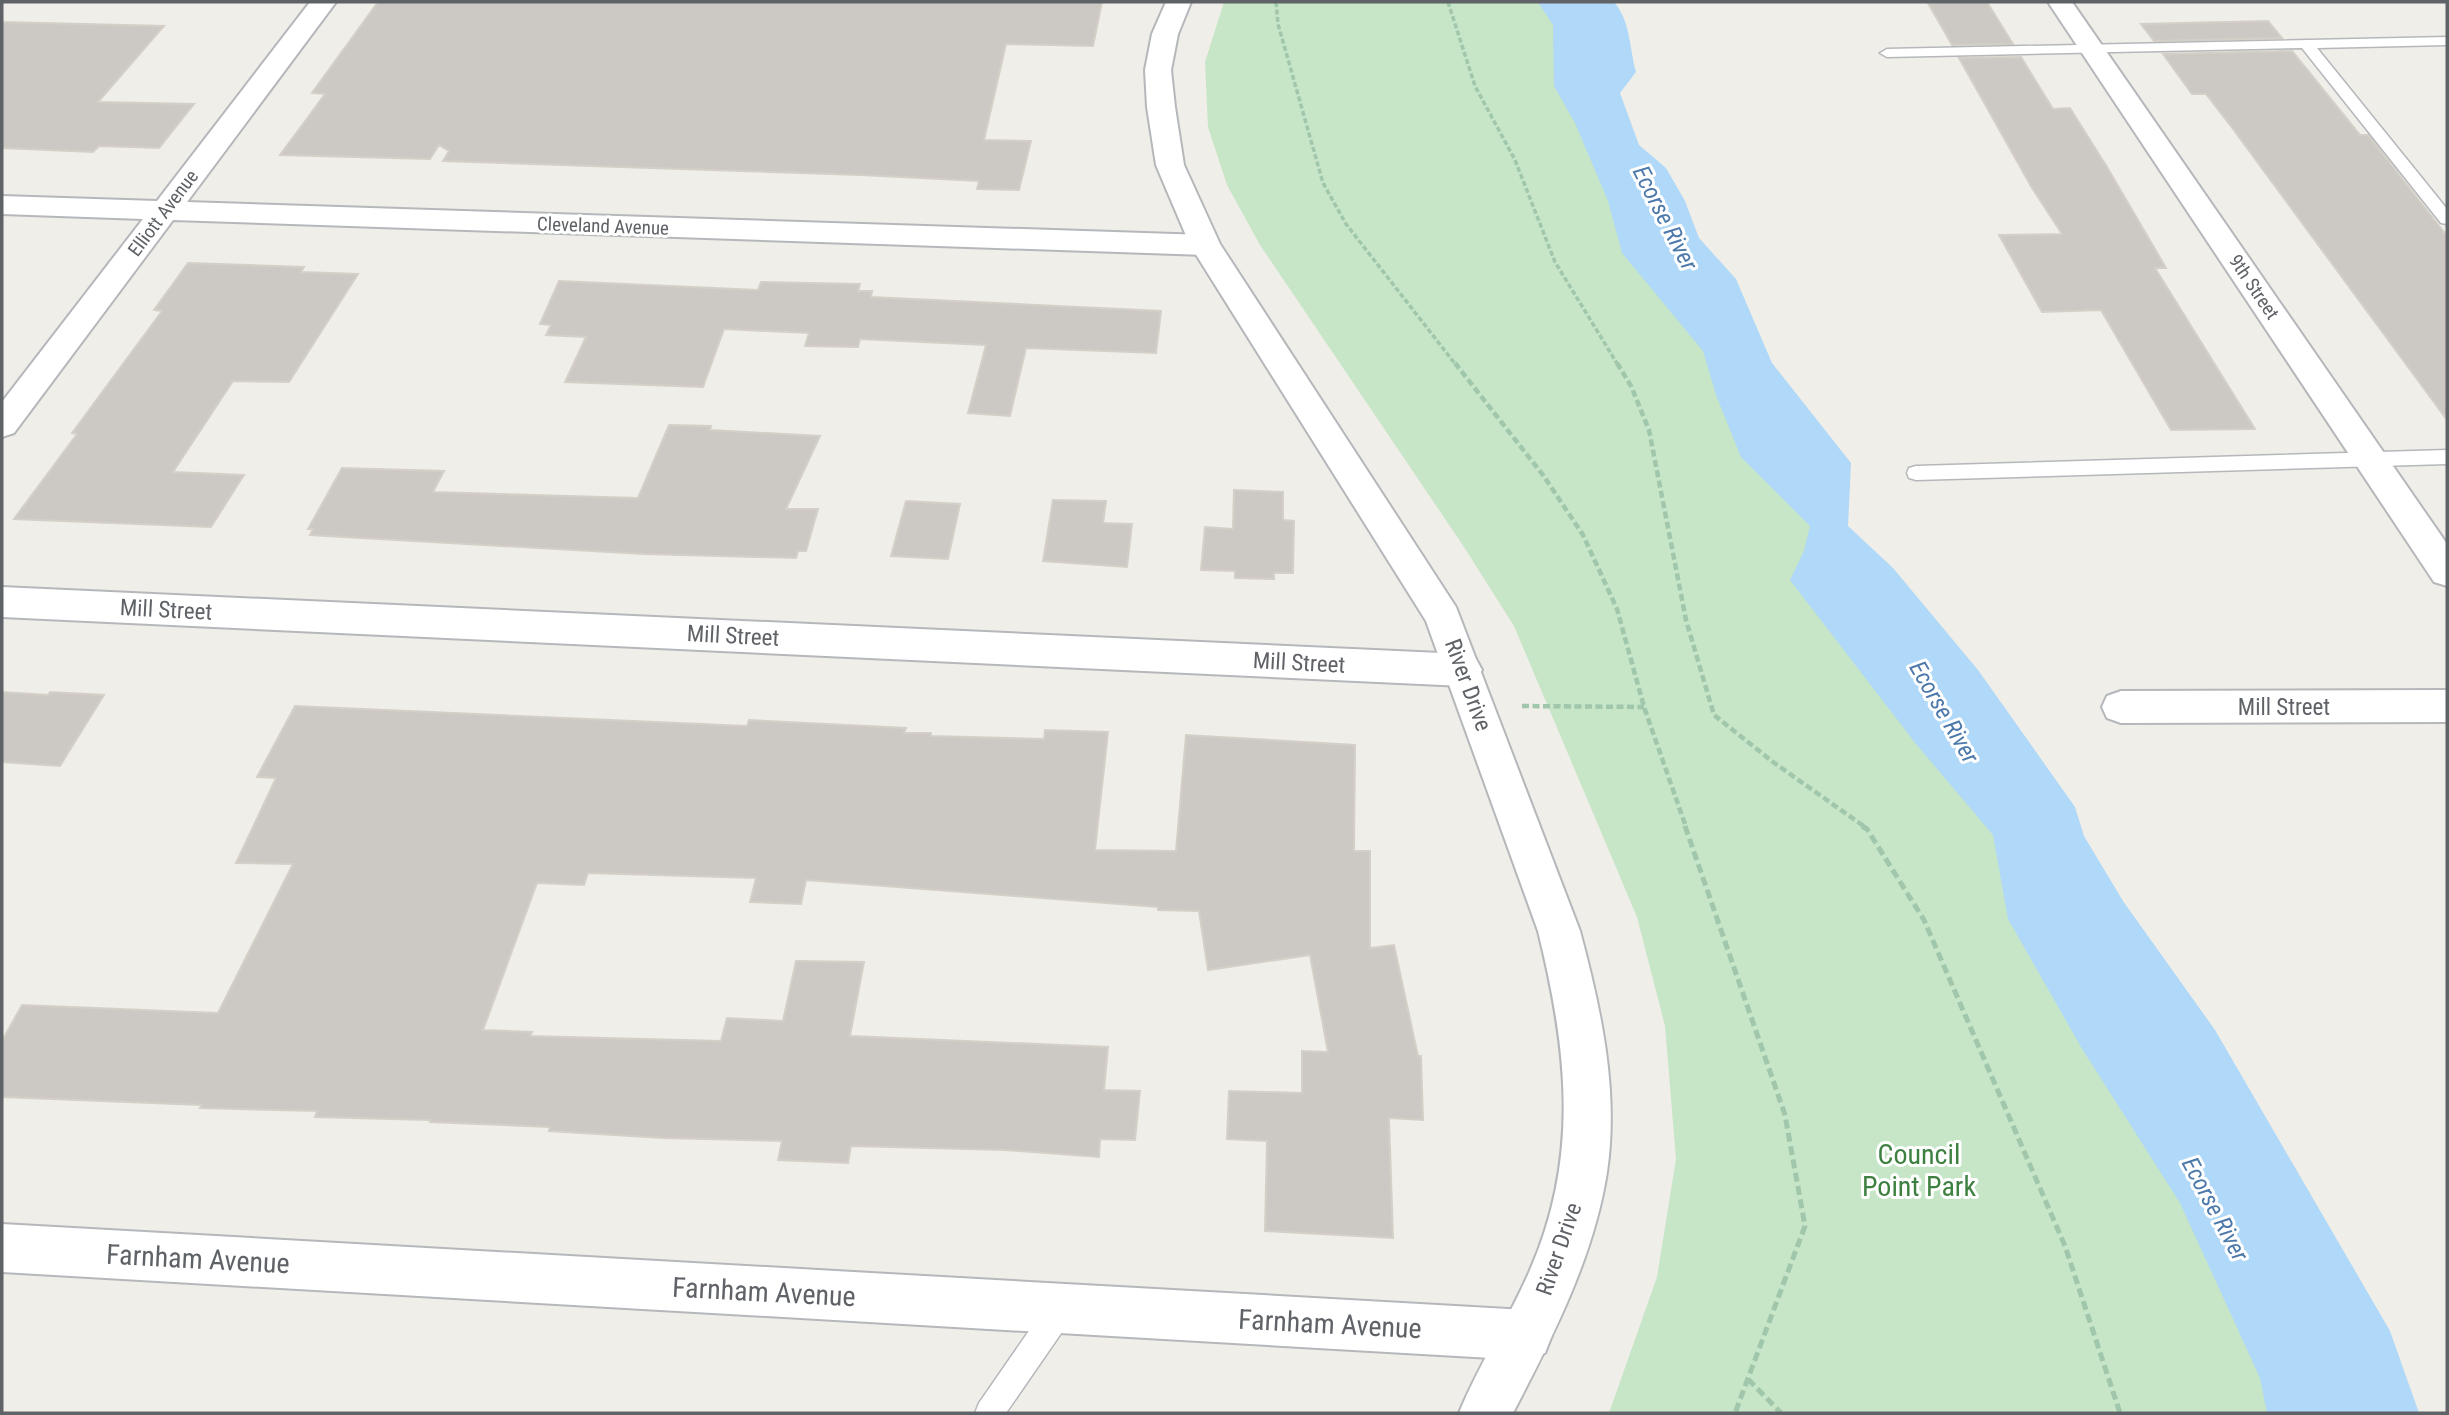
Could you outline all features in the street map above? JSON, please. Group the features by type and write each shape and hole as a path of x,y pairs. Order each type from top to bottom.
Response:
{"street":[{"name":"Elliott Avenue","path":"2,425 323,2"},
{"name":"River Drive","path":"1178,2 1165,34 1158,70 1170,165 1185,203 1205,245 1422,580 1443,617 1559,931 1573,982 1587,1096 1585,1143 1577,1202 1563,1246 1527,1335 1485,1413"},
{"name":"9th Street","path":"2060,2 2447,572"},
{"name":"Cleveland Avenue","path":"2,205 1205,245"},
{"name":"Mill Street","path":"2,602 1469,688"},
{"name":"Mill Street","path":"2120,707 2447,706"},
{"name":"Farnham Avenue","path":"2,1248 1527,1335"}],"lane":[{"path":"1887,52 2447,41"},
{"path":"2306,44 2447,219"},
{"path":"1916,473 2447,457"},
{"path":"989,1413 1061,1309"}],"path":[{"path":"1276,2 1278,24 1323,183 1354,235 1543,475 1583,535 1617,609 1644,707 1785,1115 1805,1226 1735,1413"},
{"path":"1448,2 1475,86 1515,160 1555,262 1631,386 1649,430 1686,620 1714,715 1773,762 1867,829 1924,920 2065,1246 2120,1413"},
{"path":"1469,688 1644,707"},
{"path":"1748,1379 1781,1413"}],"green space":[{"name":"Council Point Park","path":"1224,2 1586,2 1616,118 2325,1413 1609,1413 1657,1277 1676,1159 1665,1026 1637,917 1514,626 1464,547 1260,245 1227,185 1208,127 1205,62"}],"water":[{"name":"Ecorse River","path":"1538,2 1614,2 1620,10 1627,26 1636,72 1620,93 1639,145 1666,168 1685,201 1699,238 1736,279 1772,363 1851,463 1848,526 1893,568 1978,670 2075,807 2084,836 2123,901 2215,1030 2390,1331 2419,1413 2267,1413 2260,1378 2180,1203 2081,1047 2008,919 1993,835 1916,744 1790,580 1804,551 1810,526 1741,457 1716,395 1703,351 1622,253 1608,201 1575,123 1554,86 1553,25"}],"building":[{"path":"378,2 1102,2 1093,46 1006,44 984,140 1031,141 1019,190 977,189 979,181 861,175 443,161 449,151 439,145 430,159 280,155 325,94 312,93"},
{"path":"1987,2 2013,44 1952,45 1928,3"},
{"path":"2268,21 2282,38 2154,41 2141,24"},
{"path":"2,22 164,26 98,102 194,104 159,148 99,146 93,152 2,148"},
{"path":"2292,51 2360,135 2368,135 2447,236 2447,420 2206,94 2192,94 2163,54"},
{"path":"2021,57 2053,109 2070,108 2166,268 2155,268 2255,429 2171,430 2101,310 2042,312 1999,235 2062,234 2032,188 1959,58"},
{"path":"188,263 304,267 301,272 358,274 289,382 233,381 173,472 244,475 211,527 14,519 77,434 72,433 162,311 154,310"},
{"path":"559,281 758,290 761,282 860,284 858,291 872,291 871,297 1161,311 1156,353 1026,348 1010,416 968,413 986,345 860,339 858,347 805,346 809,333 724,329 703,387 565,382 586,337 546,335 551,325 540,324"},
{"path":"669,425 820,436 786,509 818,509 806,551 798,551 796,558 644,554 310,535 313,529 308,529 342,468 444,471 433,492 638,498"},
{"path":"1234,490 1283,492 1283,520 1294,521 1293,573 1274,573 1274,579 1235,578 1235,571 1201,570 1205,527 1233,529"},
{"path":"1053,500 1106,501 1103,523 1132,524 1127,567 1043,561"},
{"path":"906,501 960,504 948,559 891,556"},
{"path":"2,692 104,695 60,766 2,762"},
{"path":"295,706 747,726 749,720 906,728 904,733 931,733 931,736 1044,739 1045,730 1108,732 1095,850 1176,851 1186,735 1355,745 1354,851 1370,851 1370,948 1394,945 1418,1056 1421,1056 1423,1120 1389,1118 1393,1238 1265,1231 1267,1141 1227,1139 1229,1091 1302,1093 1302,1051 1328,1052 1310,955 1208,970 1199,911 1158,910 1158,907 806,880 801,904 750,902 756,878 588,873 584,885 537,883 483,1030 532,1032 530,1036 721,1041 727,1018 783,1021 796,961 864,962 850,1036 1108,1047 1104,1090 1140,1091 1135,1140 1100,1139 1099,1157 1005,1150 851,1146 848,1163 778,1160 782,1141 664,1138 549,1131 550,1127 315,1117 317,1111 200,1108 202,1105 2,1097 2,1041 22,1005 218,1013 293,864 236,863 276,778 257,777"}]}
